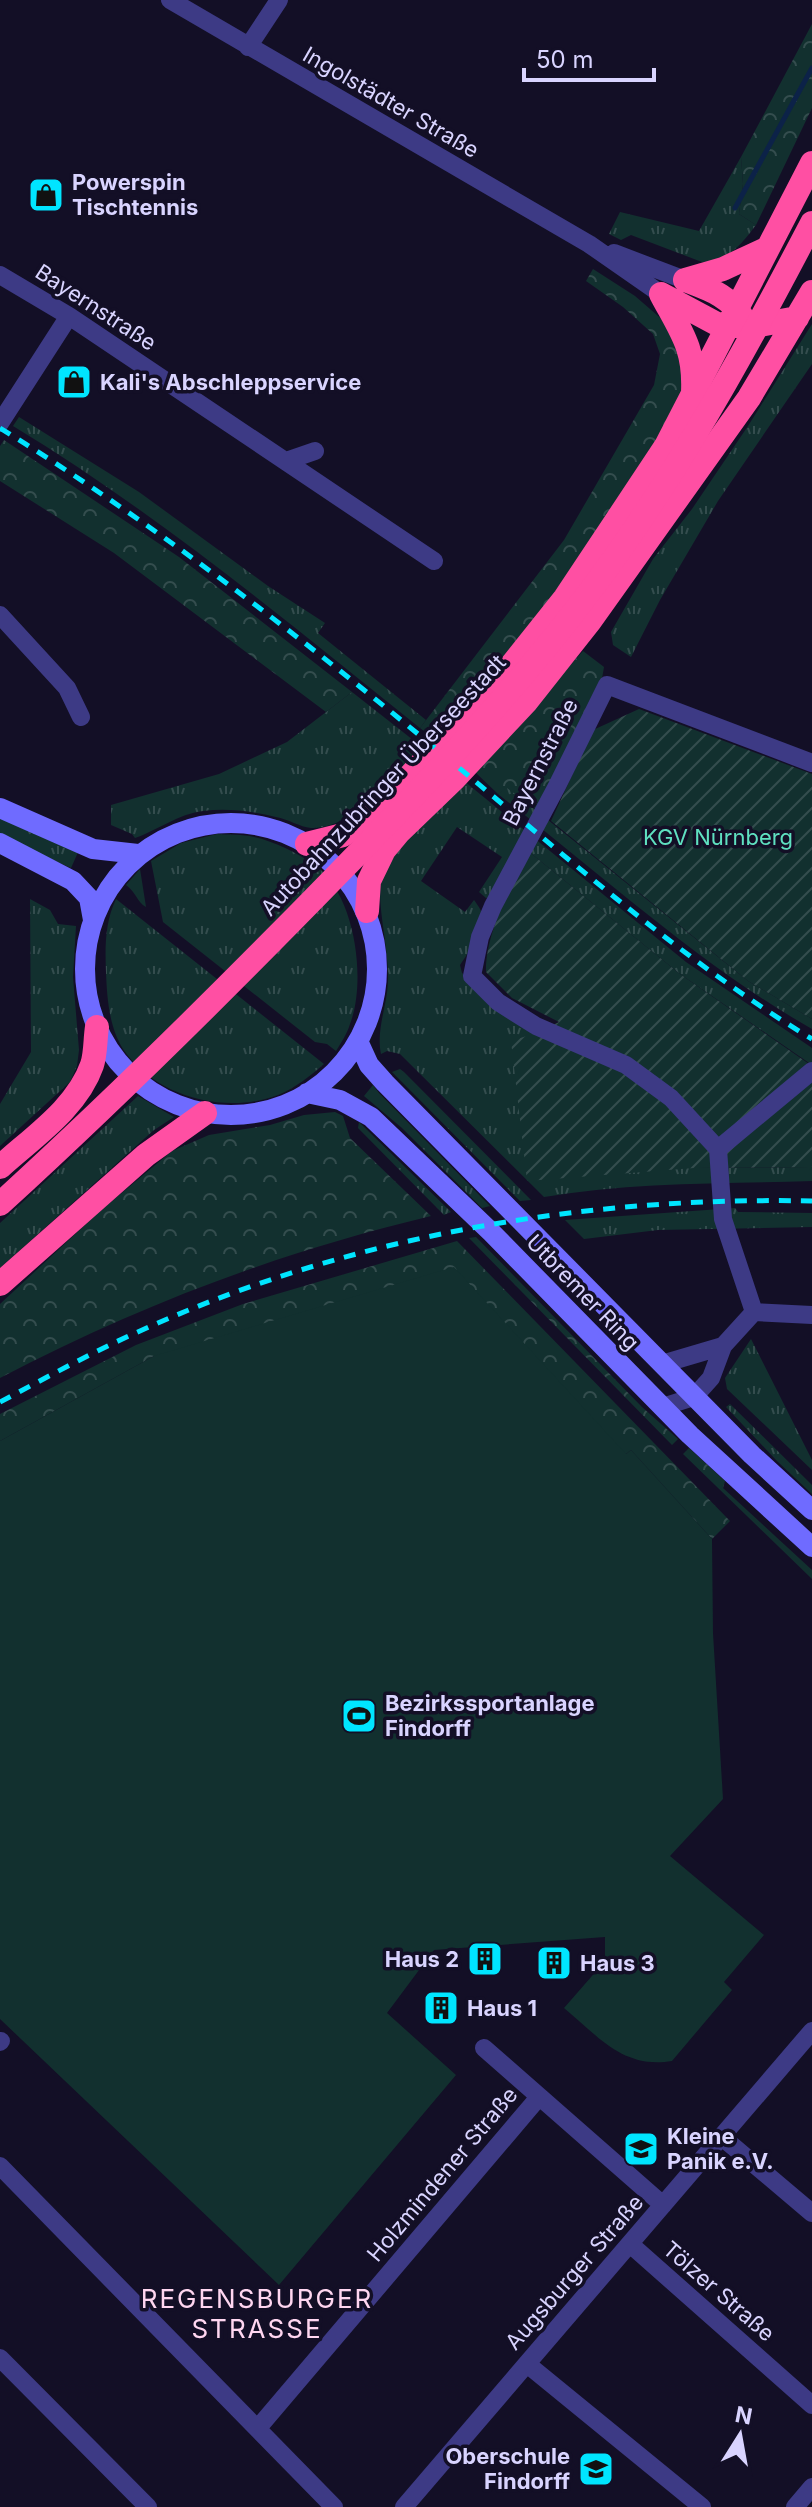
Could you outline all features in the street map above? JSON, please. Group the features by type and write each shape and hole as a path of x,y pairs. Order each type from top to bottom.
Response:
{"highway":[{"path":"307,844 343,835 384,804 506,672 565,598 666,446 692,395 739,320 768,248 812,163"},
{"name":"Autobahnzubringer Überseestadt","path":"0,1204 166,1049 422,788 493,710 591,589 677,466 729,379 812,223"},
{"path":"685,280 723,269 768,248"},
{"path":"685,280 718,293 739,320 753,363 749,398"},
{"path":"367,911 369,881 384,850 526,702 590,621 749,398 812,292"},
{"path":"661,294 717,324 797,318"},
{"path":"661,294 683,334 694,364 692,395"},
{"path":"0,1167 56,1116 82,1087 93,1062 97,1027"},
{"path":"0,1284 146,1155 205,1113"}],"main road":[{"path":"0,808 93,849 138,854"},
{"path":"0,843 73,881 89,898 93,920 89,978 97,1027 127,1073 150,1091 178,1105 205,1113 240,1115 275,1108 307,1093 336,1070 358,1041 371,1009 377,975 367,911 357,892 340,872 307,844 277,830 244,823 210,824 176,833 138,854 109,886 93,920"},
{"name":"Utbremer Ring","path":"358,1041 369,1065 377,1074 694,1397 812,1510"},
{"name":"Utbremer Ring","path":"307,1093 340,1100 371,1117 491,1232 662,1407 812,1547"}],"street":[{"name":"Ingolstädter Straße","path":"170,0 589,244 661,294"},
{"path":"248,47 279,0"},
{"name":"Ingolstädter Straße","path":"589,244 685,280"},
{"name":"Bayernstraße","path":"0,275 69,316 434,561"},
{"path":"0,423 69,316"},
{"path":"286,461 315,451"},
{"path":"0,615 67,688 81,717"},
{"name":"Bayernstraße","path":"718,1149 671,1098 626,1065 536,1026 498,1002 472,976 480,937 607,685 812,763"},
{"path":"754,1312 723,1219 718,1149 812,1071"},
{"path":"754,1312 812,1315"},
{"path":"662,1407 694,1397 711,1378 723,1346 754,1312"},
{"path":"662,1364 723,1346"},
{"name":"Augsburger Straße","path":"404,2507 812,2031"},
{"path":"484,2048 663,2205"},
{"name":"Holzmindener Straße","path":"258,2428 539,2097"},
{"path":"722,2137 812,2213"},
{"path":"0,2166 334,2507"},
{"name":"Tölzer Straße","path":"630,2244 812,2405"},
{"path":"0,2358 148,2507"},
{"path":"527,2364 702,2507"},
{"path":"795,2507 812,2487"}],"green space":[{"path":"812,24 812,108 756,225 739,214 743,184 741,157"},
{"path":"741,157 743,184 739,214 756,225 727,255 702,262 631,235 621,240 609,234 620,212 699,231"},
{"path":"593,269 635,296 673,329 685,362 681,396 655,446 553,595 436,740 420,728 564,540 654,385 660,354 653,334 623,307 586,281"},
{"path":"812,324 812,364 718,501 660,600 631,657 613,645 611,632 653,559 692,509"},
{"path":"19,417 139,492 268,586 325,623 318,633 426,720 420,728 171,532 13,426"},
{"path":"4,440 179,557 352,692 326,712 114,553 0,481 0,446"},
{"path":"583,651 604,667 600,690 537,810 507,788 498,794 474,771"},
{"path":"352,692 422,747 387,785 342,820 311,828 258,813 212,810 185,815 135,838 111,825 111,805 219,774 287,742"},
{"name":"KGV Nürnberg","path":"639,709 812,774 812,1019 748,981 551,821 593,730"},
{"path":"464,781 686,962 812,1048 812,1065 680,974 528,851 486,898 479,892 502,857 457,827 421,881 465,912 474,900 481,910 478,932 460,965 462,973 539,1032 532,1035 694,1168 812,1167 812,1181 644,1186 544,1197 400,1054 387,1051 381,1054 380,1036 388,982 380,902 383,876 400,847"},
{"path":"507,787 748,981 812,1019 812,1029 729,976 651,917 498,794"},
{"path":"0,815 79,850 71,868 0,836"},
{"path":"217,834 254,837 293,852 329,878 340,896 354,939 357,985 350,1024 336,1051 327,1044 315,1042 163,922 151,861 181,843"},
{"path":"528,851 680,974 812,1066 812,1167 694,1168 527,1181 511,1041 559,1022 512,998 486,972 494,926"},
{"path":"140,869 146,907 126,885"},
{"path":"30,899 50,910 58,924 76,926 73,977 79,1050 77,1066 70,1082 0,1146 0,1104 31,1052"},
{"path":"116,899 324,1064 278,1095 236,1103 193,1098 153,1079 123,1049 110,1012 106,944"},
{"path":"400,1069 531,1200 520,1201 392,1072"},
{"path":"373,1085 490,1206 482,1208 402,1128 364,1096"},
{"path":"138,1096 174,1117 154,1130 0,1268 0,1223"},
{"path":"335,1112 343,1116 350,1138 431,1216 318,1247 210,1284 105,1327 0,1378 0,1304 99,1212 172,1151 209,1135 270,1125 304,1115"},
{"path":"359,1122 451,1212 444,1215 358,1128"},
{"path":"735,1208 738,1212 812,1213 812,1227 658,1230 584,1239 565,1220"},
{"path":"476,1237 642,1407 678,1439 672,1445 469,1238"},
{"path":"457,1241 730,1521 712,1539 631,1450 626,1454 154,1356 0,1441 0,1414 136,1345 243,1304"},
{"name":"Bezirkssportanlage Findorff","path":"454,1267 626,1454 631,1450 712,1539 713,1633 723,1799 670,1856 764,1935 724,1982 732,1990 672,2061 655,2062 639,2060 613,2048 564,2008 605,1961 605,1937 434,1950 387,2013 456,2075 279,2285 0,2019 0,1441 154,1356"},
{"path":"751,1339 812,1460 812,1470 727,1389 725,1378"},
{"path":"730,1404 812,1485 812,1494 726,1407"},
{"path":"689,1448 725,1481 723,1488 812,1570 812,1579 683,1454"}],"waterway":[{"path":"735,208 812,68"}],"railway":[{"path":"0,428 124,509 244,596 639,917 724,981 812,1039"},
{"path":"0,1402 122,1339 220,1298 301,1270 384,1247 469,1228 554,1215 726,1201 812,1201"}],"place":[{"name":"Powerspin Tischtennis","path":"46,195"},
{"name":"Kali's Abschleppservice","path":"74,382"},
{"name":"Bezirkssportanlage Findorff","path":"359,1716"},
{"name":"Haus 2","path":"485,1959"},
{"name":"Haus 3","path":"554,1963"},
{"name":"Haus 1","path":"441,2008"},
{"name":"Kleine Panik e.V.","path":"641,2149"},
{"name":"Oberschule Findorff","path":"596,2469"}],"district":[{"name":"REGENSBURGER STRASSE","path":"257,2314"}]}
